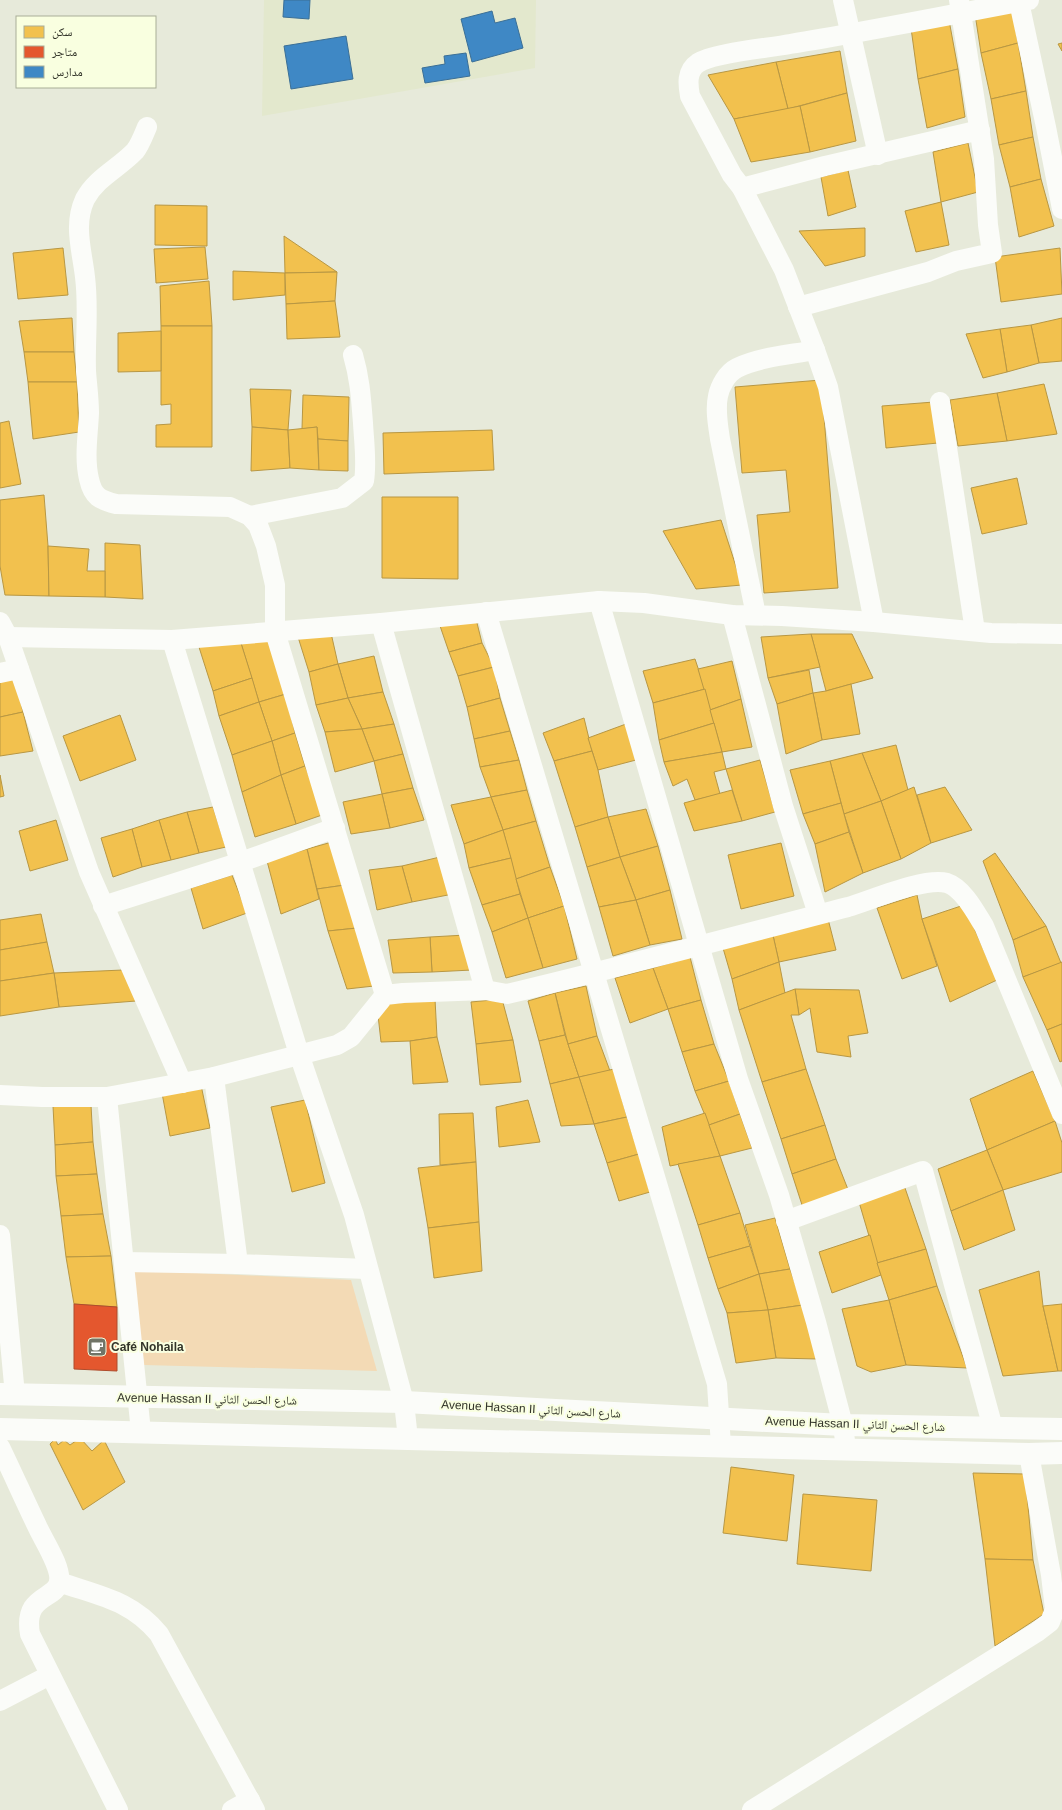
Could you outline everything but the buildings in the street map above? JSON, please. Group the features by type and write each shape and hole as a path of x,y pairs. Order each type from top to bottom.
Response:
{"main road":[{"name":"Avenue Hassan II شارع الحسن الثاني","path":"8,1395 404,1402 844,1425 1062,1429"},
{"name":"Avenue Hassan II شارع الحسن الثاني","path":"0,1429 1029,1454 1062,1453"}],"street":[{"path":"843,0 878,155"},
{"path":"874,622 828,387 784,270 742,188 732,175 690,96 688,84 690,72 697,63 709,58 850,34 960,6 1024,1 1062,209"},
{"path":"798,307 928,272 956,261 992,253 988,225 984,159 960,6"},
{"path":"147,127 136,150 102,178 85,199 79,218 80,244 86,278 87,304 86,371 89,412 87,453 89,480 94,493 101,500 116,504 230,507 250,516 258,525 266,546 276,585 275,632 385,995"},
{"path":"742,188 825,166 878,155 980,130"},
{"path":"756,615 720,439 717,413 718,396 723,382 735,369 764,360 815,350"},
{"path":"250,516 342,498 364,481 366,468 362,400 360,378 353,355"},
{"path":"940,402 975,631"},
{"path":"182,1083 103,906 10,671 4,630 172,640 381,623 599,601 644,603 732,615 874,622 975,631 1062,634"},
{"path":"599,601 738,1079 786,1221 816,1322 844,1425 846,1449"},
{"path":"486,612 593,974 677,1245 718,1384 721,1446"},
{"path":"732,615 783,806 818,914"},
{"path":"381,623 485,990"},
{"path":"172,640 299,1054 354,1215 367,1269 404,1402 408,1439"},
{"path":"103,906 241,862 335,828"},
{"path":"0,1095 42,1097 106,1097 214,1077 337,1045 348,1040 385,995 485,990 507,994 593,974 934,882 948,883 958,890 969,902 984,926 1062,1114"},
{"path":"214,1077 238,1264"},
{"path":"106,1097 141,1432"},
{"path":"786,1221 923,1171 993,1428"},
{"path":"0,1235 8,1395"},
{"path":"124,1262 238,1264 367,1269"},
{"path":"0,1447 57,1567 59,1582 56,1589 38,1601 32,1610 29,1620 30,1634 118,1810"},
{"path":"752,1810 1037,1632 1050,1622 1055,1609 1051,1575 1029,1454"},
{"path":"59,1582 120,1602 149,1622 159,1634 253,1805 232,1810"},
{"path":"0,1702 50,1675"}],"shaded area":[{"path":"264,0 536,0 535,68 262,116"},
{"path":"132,1270 351,1280 377,1371 144,1365"}],"place":[{"name":"Café Nohaila","path":"97,1347"}]}
